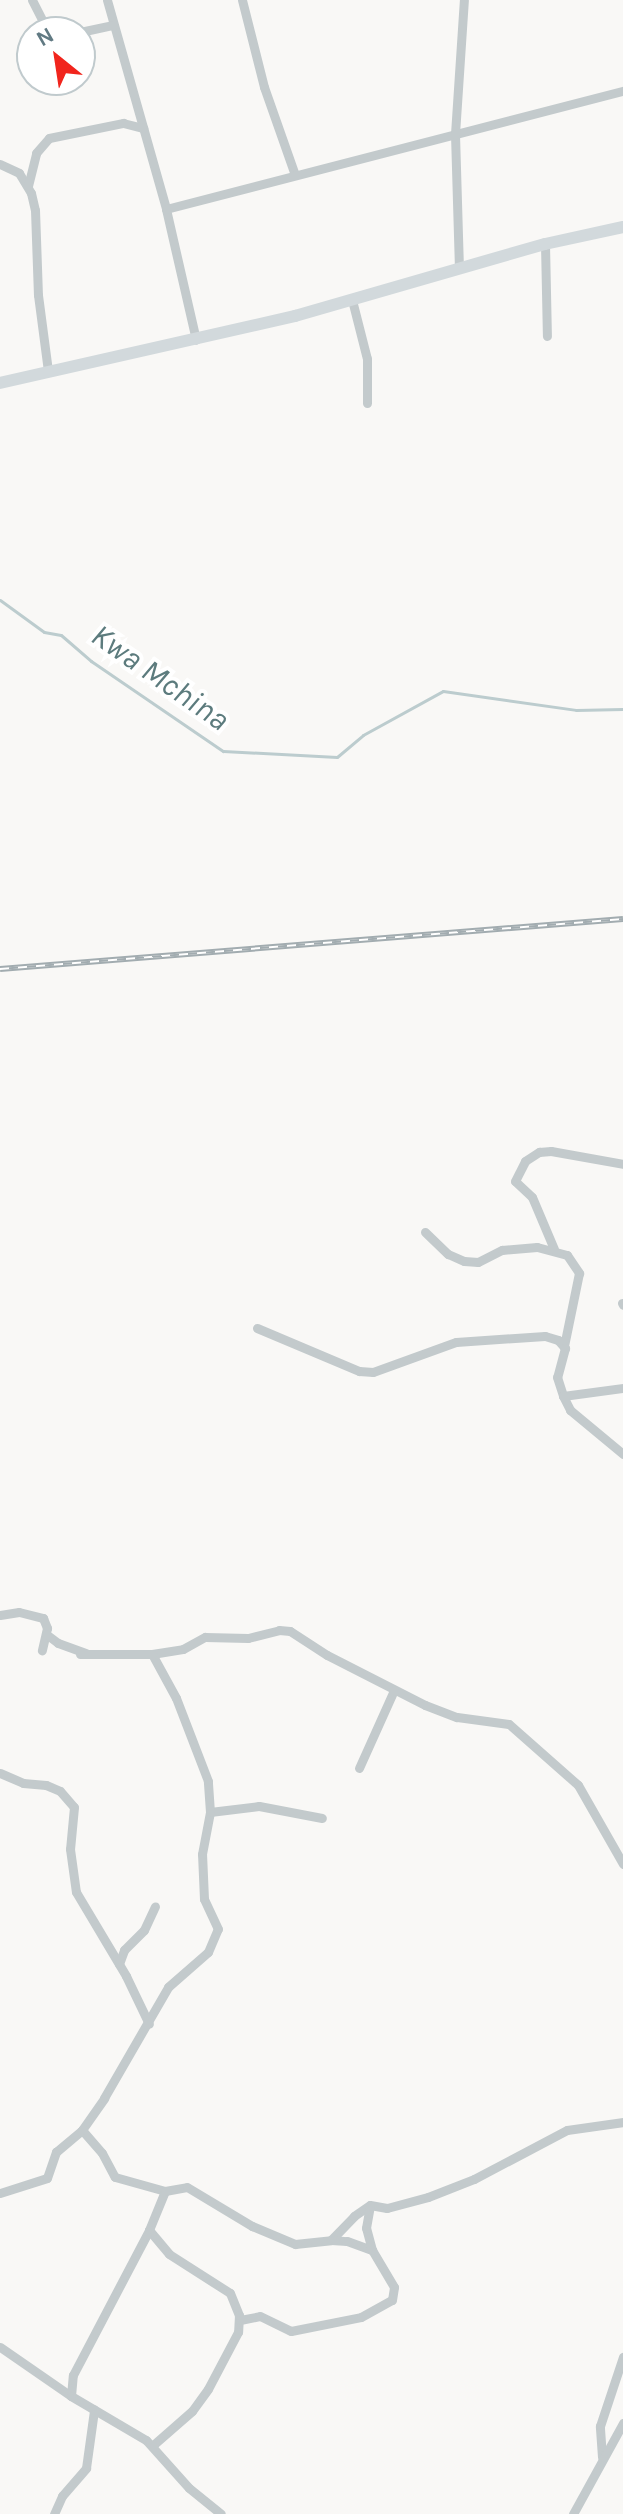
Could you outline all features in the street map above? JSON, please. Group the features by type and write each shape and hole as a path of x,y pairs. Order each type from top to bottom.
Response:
{"street":[{"path":"107,0 166,209 196,340"},
{"path":"242,0 264,87 295,175"},
{"path":"459,269 455,134 464,0"},
{"path":"96,29 113,25"},
{"path":"166,209 416,147 623,91"},
{"path":"28,186 36,153 51,137 123,123 143,128"},
{"path":"0,164 10,166 28,186 37,219 38,295 48,371"},
{"path":"0,383 196,340 352,300 545,244 623,227"},
{"path":"545,244 547,336"},
{"path":"352,300 367,359 367,403"},
{"path":"554,1249 534,1200 515,1181 525,1161 539,1152 551,1151 623,1164"},
{"path":"425,1232 448,1254 464,1261 478,1262 503,1250 554,1249 571,1259 579,1273 564,1360 557,1377 570,1410 623,1454"},
{"path":"257,1328 359,1371 373,1372 462,1341 533,1335 552,1337 564,1346"},
{"path":"563,1396 623,1388"},
{"path":"0,1615 34,1613 46,1622 42,1650"},
{"path":"46,1634 83,1654 168,1654 205,1637 248,1638 279,1630 290,1631 394,1690 457,1717 509,1724 578,1785 623,1864"},
{"path":"0,2193 47,2178 56,2152 82,2130 149,2024 168,1987 202,1958 218,1929 204,1899 202,1854 210,1812 208,1781 176,1698 152,1654"},
{"path":"359,1768 394,1690"},
{"path":"0,1773 23,1783 46,1785 60,1791 74,1807 70,1849 74,1884 84,1909 119,1964 149,2024"},
{"path":"210,1812 259,1806 322,1818"},
{"path":"119,1964 124,1950 146,1927 155,1906"},
{"path":"331,2240 354,2216 370,2205 387,2208 428,2197 474,2179 567,2130 623,2122"},
{"path":"82,2130 102,2153 115,2177 165,2191 187,2187 252,2226 295,2244 347,2241 372,2250"},
{"path":"71,2396 73,2375 149,2230 165,2191"},
{"path":"240,2320 260,2316 291,2331 361,2317 380,2310 392,2300 394,2287 372,2250 366,2228 370,2205"},
{"path":"149,2230 169,2254 230,2293 240,2320 238,2332 208,2389 192,2411 152,2446"},
{"path":"0,2347 152,2446 189,2488 221,2514"},
{"path":"602,2457 600,2426 623,2357"},
{"path":"54,2514 62,2496 86,2468 94,2410"},
{"path":"573,2514 623,2423"}],"waterway":[{"name":"Kwa Mchina","path":"0,600 44,632 61,635 91,661 223,751 337,757 363,735 443,691 576,710 623,709"}],"railway":[{"path":"0,969 623,919"}]}
